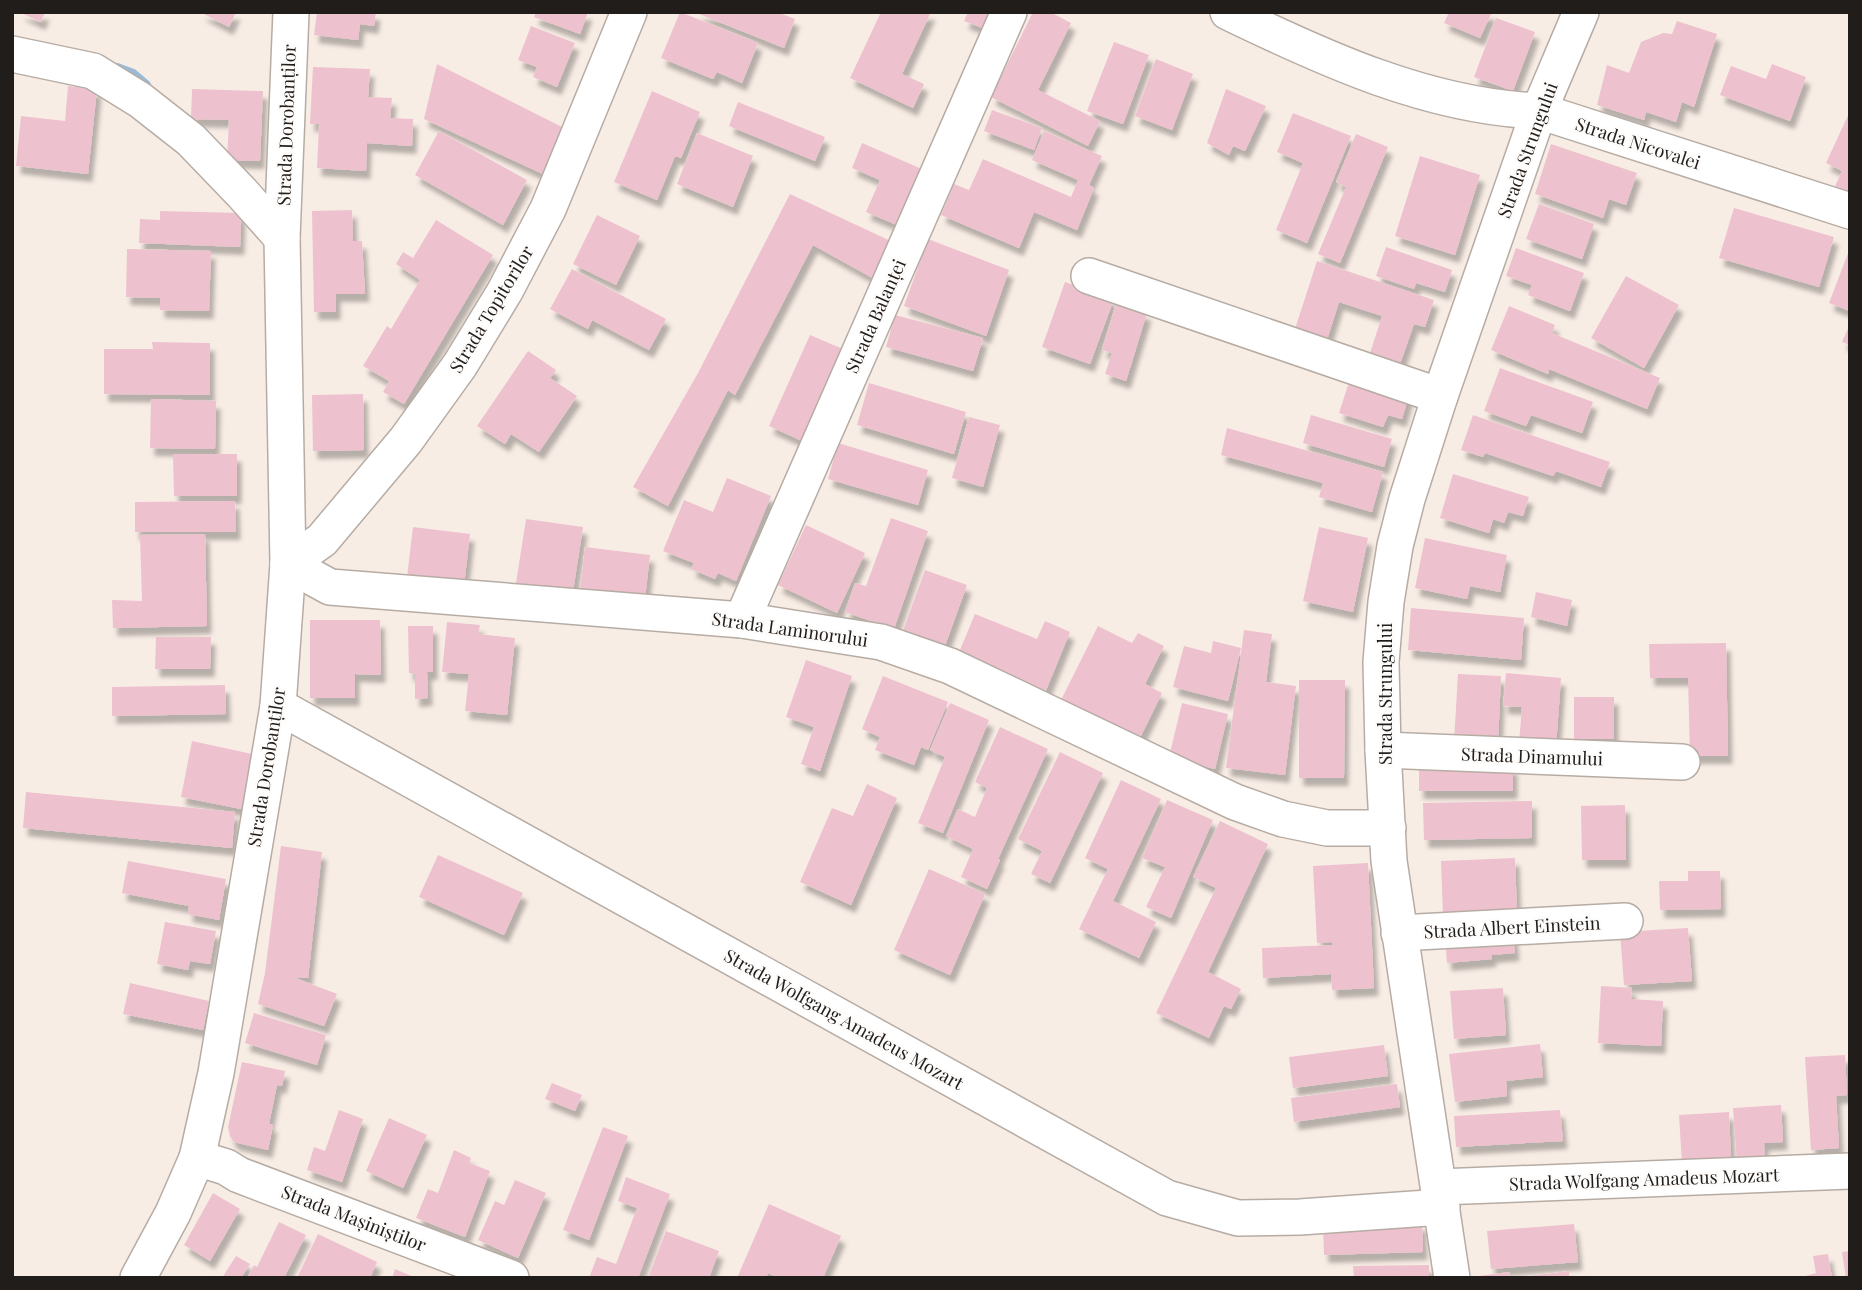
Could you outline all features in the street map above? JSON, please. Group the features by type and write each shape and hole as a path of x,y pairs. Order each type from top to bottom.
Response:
{"street":[{"name":"Strada Dorobanților","path":"138,1278 173,1213 197,1158 216,1073 278,706 288,564 282,238 291,12"},
{"name":"Strada Topitorilor","path":"288,564 322,540 406,440 473,344 505,291 548,209 629,12"},
{"name":"Strada Balanței","path":"742,620 1009,12"},
{"name":"Strada Nicovalei","path":"1228,12 1293,43 1378,77 1502,110 1539,111 1850,211"},
{"name":"Strada Strungului","path":"1452,1278 1390,861 1382,750 1381,662 1386,602 1395,546 1407,499 1440,396 1539,111 1581,12"},
{"name":"Strada Dorobanților","path":"12,54 93,71 140,100 191,140 282,238"},
{"path":"1089,276 1440,396"},
{"name":"Strada Laminorului","path":"288,564 330,587 742,620 881,642 950,666 1235,802 1283,820 1327,828 1388,828"},
{"name":"Strada Wolfgang Amadeus Mozart","path":"278,706 1167,1198 1238,1218 1300,1217 1440,1197 1850,1171"},
{"name":"Strada Dinamului","path":"1382,750 1682,762"},
{"name":"Strada Albert Einstein","path":"1399,933 1625,921"},
{"name":"Strada Mașiniștilor","path":"197,1158 511,1278"}],"building":[{"path":"19,12 45,12 41,22"},
{"path":"200,12 236,12 229,27"},
{"path":"317,12 376,12 374,26 360,24 358,40 314,35"},
{"path":"536,12 588,12 580,34 534,17"},
{"path":"680,12 758,43 742,83 717,72 713,79 661,58"},
{"path":"694,12 777,12 795,19 784,48"},
{"path":"881,12 931,12 902,74 924,84 913,108 850,78"},
{"path":"968,12 991,12 985,29 964,21"},
{"path":"1033,12 1050,12 1071,23 1038,90 1100,121 1088,146 991,97"},
{"path":"1449,12 1492,12 1480,38 1444,23"},
{"path":"1496,18 1535,32 1513,91 1474,77"},
{"path":"1677,21 1717,34 1694,107 1682,102 1676,122 1646,112 1644,120 1597,105 1607,65 1629,73 1641,42 1663,33 1672,34"},
{"path":"531,26 575,43 557,87 533,77 537,67 518,60"},
{"path":"1114,42 1149,55 1123,124 1087,111"},
{"path":"1156,59 1193,74 1172,130 1135,116"},
{"path":"437,64 564,128 545,175 424,119"},
{"path":"1772,64 1806,77 1790,121 1720,95 1731,66 1766,79"},
{"path":"313,67 370,69 368,97 392,98 390,118 413,119 412,146 367,143 366,171 317,168 319,124 310,124"},
{"path":"68,86 97,89 88,174 16,166 21,116 65,121"},
{"path":"192,89 263,91 260,161 227,160 229,120 191,119"},
{"path":"1226,89 1266,106 1245,151 1233,146 1229,155 1207,143"},
{"path":"652,91 700,112 681,158 675,156 657,200 614,182"},
{"path":"738,102 825,137 815,161 729,126"},
{"path":"992,110 1042,128 1034,150 984,131"},
{"path":"1850,111 1850,193 1835,186 1842,171 1826,163"},
{"path":"1293,113 1351,136 1307,243 1276,230 1303,163 1277,152"},
{"path":"439,131 527,180 503,225 415,175"},
{"path":"1044,131 1102,156 1089,185 1094,188 1077,230 1034,212 1019,248 941,215 954,184 969,190 983,159 1071,197 1078,180 1032,160"},
{"path":"697,133 753,156 733,207 677,184"},
{"path":"1356,134 1388,147 1340,263 1318,254 1346,187 1336,182"},
{"path":"862,143 922,169 897,225 866,212 880,180 852,168"},
{"path":"1551,144 1637,173 1626,205 1609,199 1603,218 1535,194"},
{"path":"1420,156 1480,175 1455,255 1395,236"},
{"path":"790,194 895,243 876,280 813,245 735,395 728,390 668,506 633,487 698,373"},
{"path":"1539,204 1594,224 1582,259 1526,239"},
{"path":"1734,208 1834,237 1819,287 1719,258"},
{"path":"352,210 353,241 362,241 365,294 336,294 336,312 314,312 312,211"},
{"path":"160,211 241,213 240,247 139,243 140,219 160,220"},
{"path":"597,215 640,236 616,285 573,264"},
{"path":"436,220 493,255 404,404 383,392 389,381 363,366 387,326 391,329 420,280 396,264 403,252 413,258"},
{"path":"928,239 1009,270 986,336 904,306"},
{"path":"1386,247 1452,270 1445,292 1416,283 1414,289 1376,276"},
{"path":"1516,248 1584,273 1570,311 1528,295 1532,285 1506,276"},
{"path":"1850,248 1850,311 1829,303"},
{"path":"127,249 211,251 209,311 160,310 160,298 126,297"},
{"path":"1317,261 1434,300 1425,327 1414,324 1400,364 1370,353 1382,316 1339,302 1326,343 1294,332"},
{"path":"572,269 666,319 649,350 592,320 588,329 550,309"},
{"path":"1626,276 1679,305 1644,368 1591,338"},
{"path":"1065,282 1114,299 1090,364 1042,347"},
{"path":"1116,303 1147,313 1126,381 1105,374 1112,353 1102,350"},
{"path":"1509,306 1555,325 1552,333 1660,378 1647,409 1549,369 1548,374 1491,350"},
{"path":"895,315 983,338 973,371 886,347"},
{"path":"1850,324 1850,345 1842,342"},
{"path":"810,335 843,349 802,441 769,426"},
{"path":"152,342 210,343 210,395 104,394 104,349 153,349"},
{"path":"528,351 556,370 550,378 577,396 539,452 511,434 505,444 477,426"},
{"path":"1500,368 1593,402 1582,433 1531,415 1526,426 1484,411"},
{"path":"1351,376 1409,395 1402,419 1388,415 1383,427 1339,413"},
{"path":"869,383 966,412 954,454 857,425"},
{"path":"363,394 364,450 313,451 312,395"},
{"path":"151,399 216,401 215,449 150,448"},
{"path":"1311,415 1392,439 1384,467 1303,443"},
{"path":"1473,415 1610,462 1601,487 1556,471 1553,476 1485,453 1483,457 1461,450"},
{"path":"969,417 1000,425 983,487 952,478"},
{"path":"1227,428 1383,472 1372,512 1319,497 1323,483 1221,455"},
{"path":"838,443 928,470 918,505 828,479"},
{"path":"173,454 237,454 237,496 174,496"},
{"path":"1453,474 1529,497 1523,516 1508,512 1504,523 1493,519 1489,533 1440,518"},
{"path":"727,478 771,496 736,581 718,573 715,579 691,569 694,563 663,551 684,500 713,512"},
{"path":"235,501 236,532 135,532 135,502"},
{"path":"891,518 928,531 894,629 845,612 855,583 866,586"},
{"path":"526,519 583,527 573,591 516,583"},
{"path":"806,525 865,553 837,613 778,585"},
{"path":"413,527 470,534 464,585 407,577"},
{"path":"1319,527 1368,538 1353,612 1303,601"},
{"path":"205,534 207,626 113,628 112,600 142,601 140,535"},
{"path":"1425,538 1507,555 1500,592 1470,586 1467,599 1415,588"},
{"path":"585,547 650,555 645,598 580,590"},
{"path":"925,570 967,585 942,654 900,639"},
{"path":"1536,592 1572,600 1567,626 1531,617"},
{"path":"1411,608 1524,618 1521,660 1408,650"},
{"path":"975,614 1037,639 1045,621 1070,632 1042,700 954,664"},
{"path":"310,620 380,620 381,675 355,674 355,698 310,698"},
{"path":"447,622 480,625 478,634 515,638 507,715 465,711 469,674 442,672"},
{"path":"408,626 433,626 433,672 427,672 428,698 415,699 415,674 409,673"},
{"path":"1098,626 1132,643 1138,633 1164,646 1145,684 1162,693 1137,744 1058,706"},
{"path":"1244,630 1272,634 1266,682 1296,686 1285,775 1226,768"},
{"path":"156,637 211,637 210,669 155,669"},
{"path":"1213,641 1241,648 1228,701 1173,687 1184,646 1211,653"},
{"path":"1726,643 1728,756 1690,756 1688,678 1650,678 1649,644"},
{"path":"806,660 852,676 820,771 801,764 814,727 786,717"},
{"path":"1506,673 1561,678 1556,746 1519,743 1522,707 1503,706"},
{"path":"1458,674 1501,676 1498,743 1454,741"},
{"path":"883,676 948,702 928,750 921,747 914,765 875,750 880,737 862,729"},
{"path":"1299,680 1345,680 1344,778 1299,778"},
{"path":"225,685 226,714 112,716 112,687"},
{"path":"1574,697 1614,697 1614,739 1574,739"},
{"path":"950,703 989,720 943,833 918,823 945,757 930,750"},
{"path":"1182,703 1228,714 1215,769 1169,757"},
{"path":"1000,727 1048,749 987,889 961,877 973,849 946,836 958,809 975,817 987,788 975,782"},
{"path":"192,741 252,754 241,809 181,797"},
{"path":"1060,752 1103,773 1050,883 1031,874 1042,851 1018,839"},
{"path":"1419,766 1513,766 1513,791 1419,791"},
{"path":"1121,780 1161,799 1113,901 1156,922 1139,958 1079,929 1108,869 1085,858"},
{"path":"867,784 897,798 851,905 800,882 832,808 853,816"},
{"path":"26,792 235,812 232,848 23,828"},
{"path":"1167,800 1213,820 1171,918 1146,907 1165,867 1142,858"},
{"path":"1532,801 1532,838 1424,840 1423,803"},
{"path":"1625,805 1626,860 1582,860 1581,806"},
{"path":"1220,821 1268,844 1208,972 1241,989 1231,1009 1224,1006 1209,1038 1156,1013 1216,888 1193,877"},
{"path":"281,846 322,852 308,978 293,977 337,994 324,1026 258,1004 265,973"},
{"path":"438,855 523,893 504,935 419,897"},
{"path":"1515,858 1517,913 1443,915 1441,861"},
{"path":"128,861 226,879 219,920 188,914 189,906 122,893"},
{"path":"1368,863 1374,988 1332,990 1331,974 1263,978 1262,948 1333,945 1332,942 1317,943 1313,866"},
{"path":"929,869 985,894 950,975 894,950"},
{"path":"1688,871 1720,871 1721,909 1660,910 1659,881 1688,881"},
{"path":"165,922 216,931 210,964 190,961 188,970 157,964"},
{"path":"1688,928 1692,981 1624,985 1620,932"},
{"path":"1513,931 1515,953 1491,955 1492,959 1447,963 1445,936"},
{"path":"130,983 209,1001 203,1030 123,1014"},
{"path":"1601,986 1632,988 1631,999 1663,1001 1661,1046 1598,1043"},
{"path":"1503,988 1506,1035 1454,1039 1450,991"},
{"path":"254,1013 326,1035 317,1065 245,1043"},
{"path":"1540,1044 1543,1077 1506,1081 1507,1096 1455,1102 1449,1054"},
{"path":"1384,1045 1388,1076 1293,1088 1289,1057"},
{"path":"1845,1055 1847,1095 1836,1096 1839,1148 1811,1150 1805,1057"},
{"path":"242,1062 285,1071 282,1086 277,1085 269,1124 273,1125 268,1150 234,1142 230,1136 228,1127"},
{"path":"552,1083 582,1095 575,1111 545,1099"},
{"path":"1397,1084 1400,1107 1294,1122 1291,1098"},
{"path":"1781,1105 1783,1142 1764,1143 1765,1162 1737,1163 1733,1108"},
{"path":"339,1110 363,1119 342,1182 307,1170 314,1147 325,1151"},
{"path":"1560,1110 1563,1141 1456,1147 1454,1116"},
{"path":"1729,1112 1731,1160 1682,1163 1679,1115"},
{"path":"389,1118 427,1135 403,1188 366,1171"},
{"path":"603,1127 628,1136 589,1240 563,1230"},
{"path":"454,1150 471,1158 469,1163 490,1171 465,1237 416,1218 428,1189 438,1193"},
{"path":"626,1177 670,1194 638,1278 589,1278 597,1257 616,1264 637,1208 618,1201"},
{"path":"515,1180 546,1193 518,1258 478,1240 495,1201 504,1205"},
{"path":"213,1193 240,1209 210,1261 184,1245"},
{"path":"769,1204 841,1236 823,1278 779,1278 768,1273 766,1278 737,1278"},
{"path":"279,1222 306,1235 284,1278 247,1278 254,1265 257,1267"},
{"path":"1422,1223 1423,1252 1324,1255 1323,1227"},
{"path":"1574,1224 1578,1262 1491,1269 1487,1231"},
{"path":"666,1231 719,1251 709,1278 648,1278"},
{"path":"318,1234 377,1262 370,1278 297,1278"},
{"path":"1850,1251 1850,1278 1846,1278 1842,1252"},
{"path":"1828,1254 1832,1278 1798,1278 1816,1273 1813,1256"},
{"path":"236,1256 250,1264 241,1278 222,1278"},
{"path":"1429,1265 1429,1278 1354,1278 1353,1266"},
{"path":"395,1269 416,1278 392,1278"},
{"path":"1569,1271 1569,1278 1529,1276"},
{"path":"1510,1272 1510,1278 1478,1278 1478,1276"}],"waterway":[{"path":"117,68 133,74 146,85"}]}
